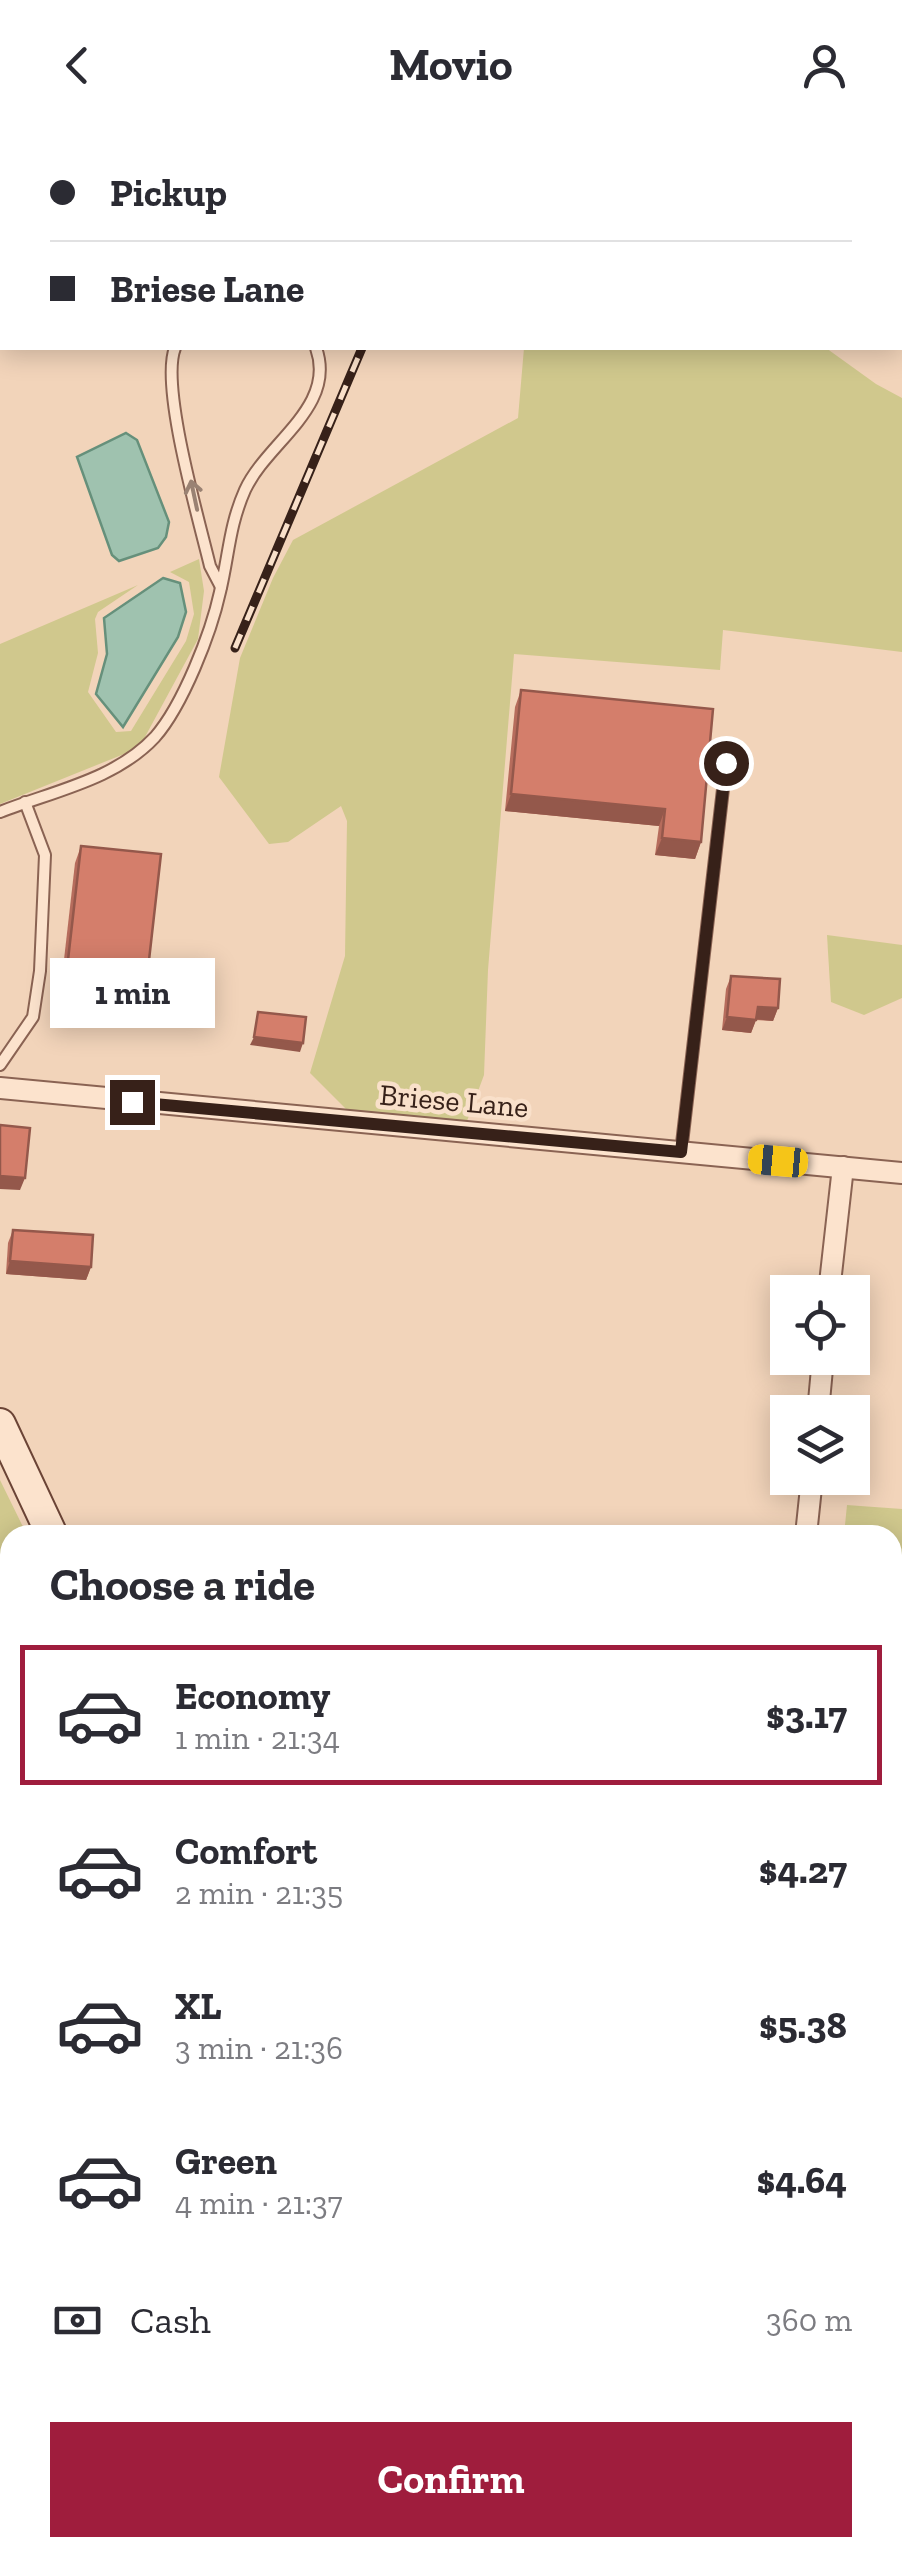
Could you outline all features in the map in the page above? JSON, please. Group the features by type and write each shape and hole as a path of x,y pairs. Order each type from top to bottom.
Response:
{"street":[{"name":"Briese Lane","path":"0,1088 902,1173"},
{"path":"831,1275 843,1167"},
{"path":"0,1424 47,1525"},
{"path":"807,1525 810,1495"}],"lane":[{"path":"175,350 170,377 210,566 222,588"},
{"path":"0,812 111,773 158,734 211,630 222,588 229,533 246,487 267,454 309,409 320,372 316,350"},
{"path":"681,1152 726,763"},
{"path":"0,1065 33,1017 40,971 45,855 25,802"}],"shaded area":[{"path":"524,350 829,350 902,398 902,652 723,630 720,670 514,654 488,970 484,1075 467,1121 349,1112 310,1073 345,956 347,821 341,806 288,842 269,844 219,777 240,658 293,540 518,418"},
{"path":"126,433 137,440 169,522 166,537 158,548 119,561 112,555 77,457"},
{"path":"199,559 204,591 198,639 139,748 0,804 0,644 138,585 98,612 98,653 88,692 116,732 131,731 186,641 194,614 189,582 170,572"},
{"path":"163,578 180,583 186,612 178,637 123,727 96,694 107,654 104,618"},
{"path":"827,935 902,945 902,998 864,1015 831,1002"},
{"path":"0,1480 22,1525 0,1525"},
{"path":"847,1505 902,1509 902,1525 845,1525"}],"building":[{"path":"521,690 713,709 701,842 662,838 665,809 511,794"},
{"path":"81,846 161,854 148,969 68,960"},
{"path":"731,976 780,979 778,1008 758,1007 756,1020 727,1017"},
{"path":"258,1012 306,1017 303,1043 254,1037"},
{"path":"0,1125 30,1128 25,1178 0,1176"},
{"path":"13,1230 93,1235 91,1267 10,1261"}],"railway":[{"path":"235,648 361,350"}],"route":[{"path":"132,1102 681,1152 726,763"}]}
